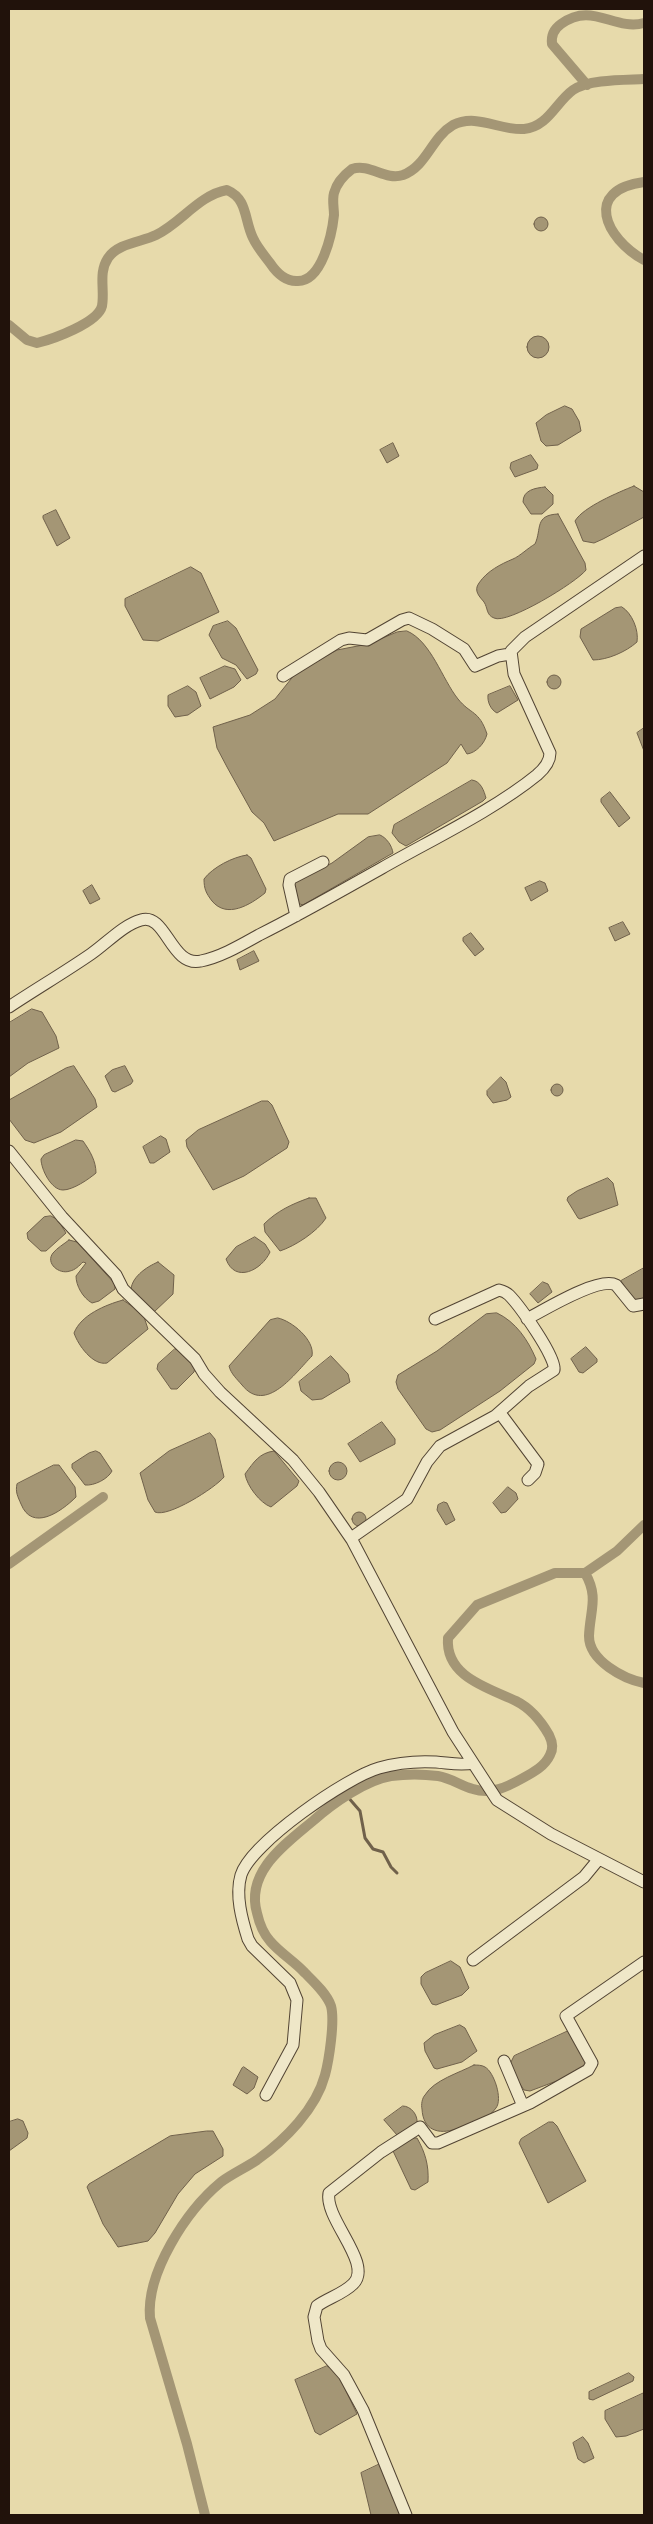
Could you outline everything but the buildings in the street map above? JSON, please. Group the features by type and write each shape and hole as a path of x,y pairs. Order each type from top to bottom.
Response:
{"street":[{"path":"9,1007 91,954 130,925 144,919 152,920 179,954 195,962 214,957 296,916 481,811 530,780 546,765 550,757 549,749 514,674 510,654 513,648 644,556"},
{"path":"283,676 341,640 349,638 367,640 409,618 432,629 464,649 474,666 498,656 510,654"},
{"path":"296,916 289,885 290,879 323,862"},
{"path":"9,1151 62,1218 116,1275 123,1289 195,1359 204,1374 220,1392 293,1460 319,1492 351,1538 454,1732 497,1800 508,1809 598,1860 643,1878"},
{"path":"527,1319 562,1300 605,1283 616,1284 633,1306 644,1304"},
{"path":"351,1538 408,1499 427,1462 440,1446 500,1413 528,1386 554,1370 553,1360 509,1294 499,1290 435,1318"},
{"path":"500,1413 538,1464 535,1473 528,1480"},
{"path":"266,2095 293,2045 297,2000 290,1983 252,1946 248,1939 238,1890 241,1875 247,1862 260,1848 308,1810 366,1773 400,1764 433,1762 477,1768"},
{"path":"472,1960 584,1877 598,1860"},
{"path":"406,2515 363,2410 344,2375 318,2342 314,2317 317,2306 355,2283 359,2272 358,2262 332,2212 328,2200 329,2193 381,2152 420,2127 432,2143 438,2143 523,2106 572,2081 588,2070 592,2063 566,2016 644,1962"},
{"path":"504,2060 523,2106"}],"shaded area":[{"path":"541,217 546,219 548,224 546,229 541,231 536,229 534,224 536,219"},
{"path":"534,336 542,336 549,343 549,351 542,358 534,358 527,351 527,343"},
{"path":"565,406 572,409 579,421 581,431 558,445 546,446 541,441 536,423 546,415"},
{"path":"393,443 399,456 387,463 380,450"},
{"path":"531,455 538,465 537,469 515,477 510,468 511,463"},
{"path":"634,486 644,492 644,517 594,543 583,541 575,521 579,516 585,510"},
{"path":"545,487 553,495 553,504 542,514 531,514 523,502 525,495 534,489"},
{"path":"56,510 70,538 57,546 43,518 43,516"},
{"path":"558,514 585,563 586,570 570,584 526,609 501,618 491,617 478,594 477,586 495,568 516,558 535,544 542,520 550,515"},
{"path":"191,567 201,573 219,612 158,641 143,640 125,606 125,599"},
{"path":"622,607 629,613 634,622 637,642 616,655 593,660 580,637 581,629 615,608"},
{"path":"228,621 236,628 258,670 256,674 247,679 236,665 222,658 209,635 213,626"},
{"path":"407,631 423,643 436,661 452,691 481,721 487,734 484,741 477,750 467,754 461,744 447,763 368,814 338,814 274,841 264,823 252,812 227,767 217,748 213,727 250,715 275,699 295,674 337,650 368,644 397,632"},
{"path":"225,666 235,669 241,680 234,687 210,699 200,678"},
{"path":"554,675 559,677 561,682 559,687 554,689 549,687 547,682 549,677"},
{"path":"188,686 196,692 201,706 188,715 175,717 168,706 168,696"},
{"path":"510,686 518,700 497,713 490,706 488,695"},
{"path":"644,728 644,751 637,733"},
{"path":"472,780 478,782 483,789 486,798 483,801 406,846 399,842 392,833 394,825"},
{"path":"610,792 630,818 619,827 601,802 601,799"},
{"path":"380,835 389,842 393,853 303,905 297,903 293,885 295,882 332,863 368,837"},
{"path":"247,855 251,858 266,889 265,893 246,906 231,910 224,909 212,901 204,886 204,879 224,863"},
{"path":"540,881 545,883 548,891 531,901 525,888"},
{"path":"92,885 100,899 90,904 83,891"},
{"path":"623,922 630,934 615,941 609,928"},
{"path":"471,933 484,949 475,956 463,941 463,938"},
{"path":"254,951 259,961 240,970 237,960"},
{"path":"32,1009 42,1012 56,1036 59,1048 28,1063 9,1077 9,1023"},
{"path":"74,1066 95,1099 97,1107 61,1132 34,1143 25,1140 9,1119 9,1100 66,1068"},
{"path":"125,1066 133,1081 131,1084 115,1092 112,1091 105,1076 112,1070"},
{"path":"501,1077 506,1082 511,1097 507,1100 493,1103 487,1095 487,1091"},
{"path":"555,1084 559,1084 563,1090 559,1096 555,1096 551,1092 551,1088"},
{"path":"262,1101 268,1101 272,1105 289,1142 287,1148 244,1176 213,1190 187,1147 186,1140 198,1130"},
{"path":"161,1136 166,1139 170,1152 154,1163 150,1163 143,1147"},
{"path":"76,1140 83,1141 88,1149 94,1160 96,1173 71,1188 63,1190 54,1187 43,1168 41,1159 44,1155"},
{"path":"608,1178 613,1183 618,1205 580,1219 578,1218 567,1200 568,1197 577,1191"},
{"path":"309,1198 316,1198 326,1218 305,1238 280,1251 265,1232 264,1224 285,1208"},
{"path":"51,1216 58,1220 66,1233 46,1251 41,1251 28,1239 27,1233 44,1217"},
{"path":"255,1237 265,1244 270,1252 261,1264 255,1269 242,1273 230,1267 226,1259 236,1247"},
{"path":"69,1240 77,1242 115,1284 115,1289 99,1301 92,1303 89,1301 77,1284 76,1276 86,1263 83,1262 74,1270 66,1272 58,1270 52,1264 51,1257 53,1253"},
{"path":"158,1262 174,1275 173,1294 154,1312 131,1292 131,1287 140,1274"},
{"path":"644,1268 644,1299 635,1302 621,1281"},
{"path":"543,1282 548,1284 552,1292 538,1303 530,1294"},
{"path":"123,1300 143,1314 148,1329 107,1363 96,1361 83,1349 74,1333 88,1316 101,1308"},
{"path":"497,1313 516,1326 525,1338 536,1359 534,1364 500,1391 440,1430 432,1432 426,1429 398,1389 396,1382 398,1375 437,1351 486,1314"},
{"path":"278,1318 290,1323 301,1332 310,1344 312,1356 289,1381 280,1388 261,1396 251,1393 242,1385 231,1372 229,1366 270,1320"},
{"path":"586,1347 597,1359 597,1362 583,1373 579,1372 571,1359"},
{"path":"175,1349 181,1351 195,1367 194,1372 177,1389 171,1389 157,1369 158,1364"},
{"path":"331,1356 348,1374 350,1382 322,1399 312,1400 301,1391 299,1382"},
{"path":"382,1422 395,1439 395,1444 360,1462 348,1444"},
{"path":"210,1433 215,1439 224,1477 191,1501 170,1511 155,1512 148,1500 140,1473 169,1451"},
{"path":"96,1451 100,1453 112,1471 100,1481 85,1485 72,1468 72,1464 89,1453"},
{"path":"274,1451 299,1481 297,1486 271,1507 255,1494 248,1484 245,1474 261,1456"},
{"path":"334,1462 342,1462 347,1467 345,1478 334,1480 329,1475 329,1467"},
{"path":"54,1465 59,1465 75,1487 76,1497 63,1508 47,1517 32,1517 21,1504 16,1487 17,1484"},
{"path":"508,1487 516,1493 518,1499 506,1512 501,1513 493,1503"},
{"path":"444,1502 447,1503 455,1520 446,1525 437,1510 438,1505"},
{"path":"359,1512 364,1514 366,1519 364,1524 359,1526 354,1524 352,1519 354,1514"},
{"path":"451,1961 460,1967 469,1988 462,1995 436,2005 432,2004 421,1984 421,1977 425,1973"},
{"path":"460,2025 465,2028 477,2051 462,2062 437,2069 434,2068 425,2051 424,2043 434,2035"},
{"path":"568,2031 571,2032 585,2055 586,2066 570,2076 530,2091 524,2090 514,2075 510,2064 514,2056"},
{"path":"474,2065 484,2066 492,2074 498,2092 498,2104 493,2112 483,2119 449,2131 438,2131 428,2126 423,2116 422,2100 424,2096 434,2085"},
{"path":"244,2067 258,2077 254,2088 247,2094 233,2085"},
{"path":"403,2106 413,2112 417,2123 397,2135 384,2120"},
{"path":"18,2119 23,2121 28,2133 27,2138 9,2151 9,2122"},
{"path":"549,2122 553,2122 557,2126 586,2181 548,2203 519,2143 521,2139"},
{"path":"213,2131 223,2149 223,2156 195,2174 178,2194 155,2233 148,2241 118,2247 103,2224 87,2187 89,2184 170,2136"},
{"path":"413,2138 417,2138 422,2148 426,2159 428,2176 428,2182 415,2190 411,2189 393,2151"},
{"path":"327,2366 337,2372 357,2414 320,2435 315,2432 295,2380"},
{"path":"629,2373 634,2377 633,2381 593,2400 589,2399 589,2392"},
{"path":"644,2393 644,2429 626,2436 616,2437 605,2419 605,2411"},
{"path":"583,2437 588,2443 594,2458 584,2463 578,2459 573,2443"},
{"path":"380,2464 401,2513 399,2515 371,2515 361,2473"}],"waterway":[{"path":"587,85 552,44 556,28 572,18 583,15 623,23 644,23"},
{"path":"9,325 27,340 37,343 64,334 84,324 99,312 102,306 103,270 112,253 124,246 156,235 174,224 208,197 227,190 239,199 255,241 275,270 289,280 298,281 306,279 319,265 328,244 334,215 333,198 335,189 341,179 352,169 365,168 390,176 403,175 418,165 439,137 453,125 471,121 506,128 524,129 539,124 546,119 567,95 580,86 608,81 644,79"},
{"path":"644,182 625,187 613,194 607,204 606,216 619,240 630,251 644,260"},
{"path":"9,1564 103,1497"},
{"path":"205,2515 187,2444 150,2318 150,2300 154,2282 161,2263 182,2226 208,2194 221,2182 268,2152 307,2112 321,2088 325,2075 332,2030 331,2006 327,1997 301,1969 274,1945 262,1927 257,1913 255,1898 257,1884 271,1859 292,1838 340,1800 371,1782 391,1776 426,1775 443,1777 480,1791 493,1791 511,1784 542,1766 550,1755 552,1742 535,1715 516,1701 482,1686 461,1672 449,1651 448,1638 477,1605 555,1573 585,1573 617,1551 644,1525"},
{"path":"585,1573 592,1589 593,1604 589,1636 595,1653 601,1661 618,1673 644,1683"},
{"path":"347,1796 360,1811 365,1838 373,1849 383,1852 391,1867 397,1873"}]}
